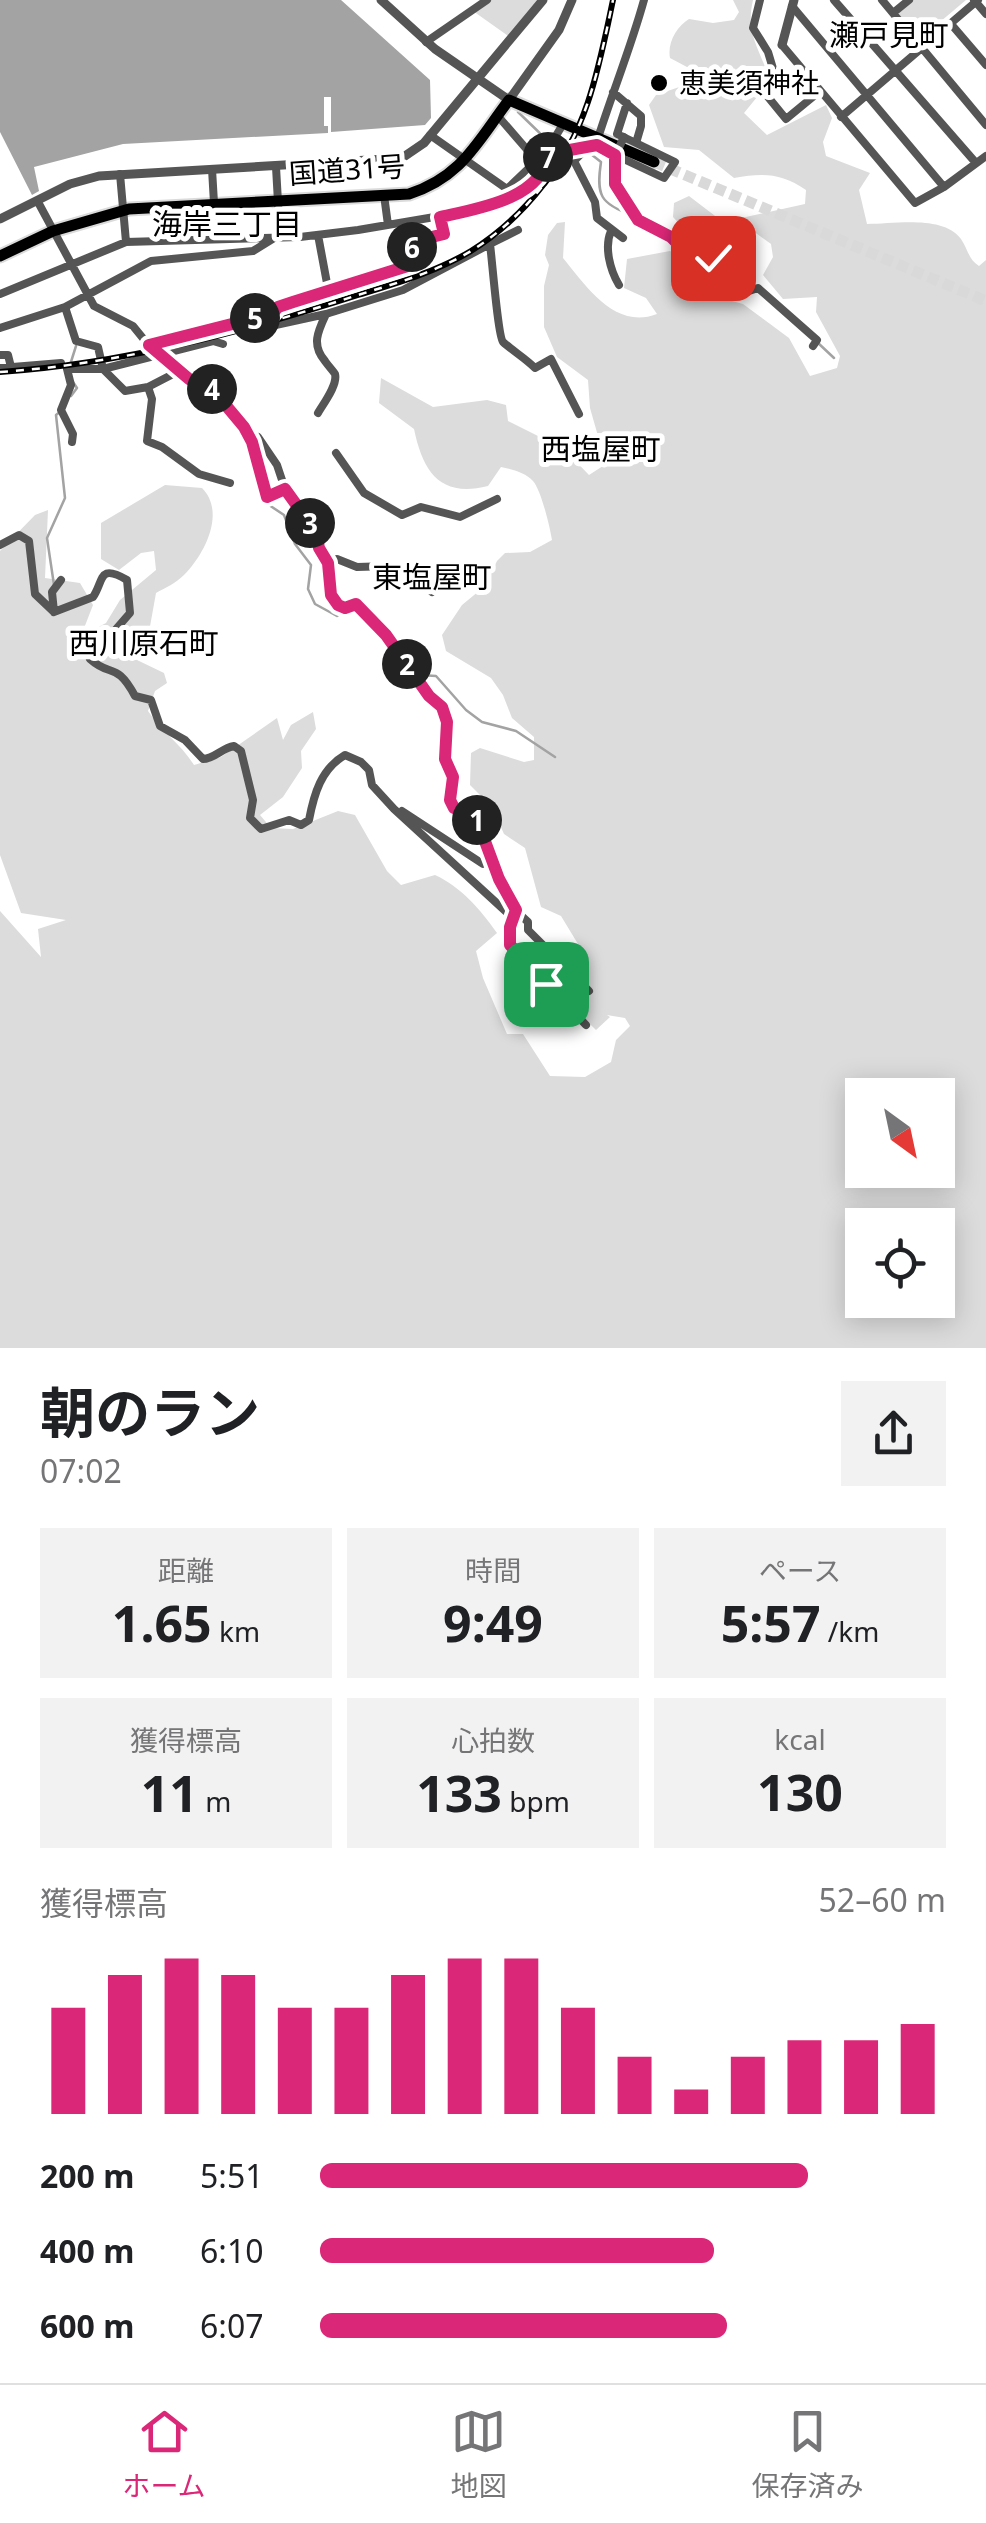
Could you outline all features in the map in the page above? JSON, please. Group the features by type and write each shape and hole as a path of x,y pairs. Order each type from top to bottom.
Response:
{"highway":[{"name":"国道31号","path":"0,256 53,232 125,210 409,194 438,184 466,160 508,100"},
{"path":"508,100 654,162"}],"street":[{"path":"381,0 426,42 508,100 559,30 572,0"},
{"path":"426,42 487,0"},
{"path":"0,219 78,181 120,174 392,161 416,150 544,0"},
{"path":"598,138 627,63 644,0"},
{"path":"760,0 753,28 768,52 774,72 768,97 786,120 820,91"},
{"path":"834,0 976,163"},
{"path":"882,0 986,125"},
{"path":"893,13 910,0"},
{"path":"841,118 976,1 986,14"},
{"path":"793,3 782,45 915,203 986,156"},
{"path":"793,3 944,186"},
{"path":"951,24 986,65"},
{"path":"613,92 642,120 636,143"},
{"path":"623,238 597,218 595,202 574,161 597,145 649,173 666,177 674,162 617,134 626,104"},
{"path":"497,116 536,160"},
{"path":"0,294 126,242 318,235 440,217 537,180 547,167 550,149 563,124"},
{"path":"430,135 508,194"},
{"path":"624,137 616,154 615,184 636,216 680,246 710,253 733,282 756,289 815,344"},
{"path":"508,194 550,149 585,151"},
{"path":"276,167 280,200 277,238"},
{"path":"212,170 216,238"},
{"path":"120,174 126,242"},
{"path":"384,195 388,226"},
{"path":"38,202 86,295 98,309 133,326 159,355 213,390 252,442 267,497 285,489"},
{"path":"149,345 272,314 278,307 414,264 411,242 444,234 440,217"},
{"path":"271,326 392,294 518,230"},
{"path":"611,231 608,238 612,273 618,286"},
{"path":"318,235 329,293"},
{"path":"0,328 65,307 151,260 253,251 277,238"},
{"path":"490,244 501,339 535,368 551,360 579,414"},
{"path":"65,307 76,342 98,348 103,369 125,391 148,387 179,371"},
{"path":"318,413 336,380 316,346 326,314"},
{"path":"72,442 73,434 61,410 72,385 67,369 103,369 213,341 223,344"},
{"path":"0,355 8,356 10,367"},
{"path":"0,368 61,362"},
{"path":"148,387 152,399 147,441 162,447 198,474 230,483"},
{"path":"258,437 277,465 285,489 313,526 328,563 331,595 345,608 356,604 386,635 429,696 442,707 447,722 445,759 453,777 450,800 454,808 476,817 514,914 510,945 586,1025"},
{"path":"336,453 364,494 395,513 410,514 422,507 460,517 496,499"},
{"path":"0,545 19,535 29,541 34,558 35,594 54,612"},
{"path":"328,563 337,559 357,567 390,566 432,592"},
{"path":"54,612 92,597 104,574 127,580 130,613 94,653 91,662 120,673 135,696 151,700 160,726 185,740 202,759 234,746 241,751 252,800 250,818 261,829 289,820 302,825 309,820 317,783 345,755 361,762 372,785 392,804 483,864 491,860"},
{"path":"54,612 52,592 62,580"},
{"path":"392,804 514,914 528,922 528,930 589,992"}],"shaded area":[{"path":"0,0 341,0 430,80 431,118 425,125 331,132 331,97 324,97 324,126 328,126 328,133 123,144 34,167 39,191 32,195 0,132"},
{"path":"489,0 542,0 511,38 473,11"},
{"path":"733,0 753,0 752,32 770,81 744,113 767,135 826,105 832,118 823,142 826,156 870,173 859,190 867,224 918,222 943,227 961,239 975,263 979,266 986,260 986,1348 0,1348 0,911 41,957 38,929 66,920 21,913 0,855 0,551 35,515 48,510 45,578 80,583 93,605 81,636 106,623 120,600 156,570 154,551 141,553 119,570 101,559 101,523 165,485 202,488 212,509 210,533 184,575 156,593 149,632 137,660 164,673 167,683 155,691 148,711 194,765 221,757 277,718 283,740 291,725 313,712 316,729 301,751 302,768 283,797 260,815 271,828 293,829 338,811 355,815 387,871 401,885 435,875 462,892 491,924 497,933 476,951 483,978 507,1034 523,1034 550,1076 585,1077 611,1062 616,1040 630,1026 625,1018 607,1015 610,1017 596,1030 540,975 558,960 569,971 578,944 561,916 541,907 525,848 504,834 492,807 470,785 471,753 480,748 524,762 534,760 534,737 512,718 491,678 446,651 442,635 462,605 485,586 505,553 530,552 552,540 542,500 530,478 501,467 488,486 471,489 446,485 436,478 423,458 414,429 379,403 381,378 433,407 487,400 506,405 508,421 564,449 589,475 606,464 590,408 588,380 557,357 544,327 548,235 557,223 565,222 563,258 592,293 615,311 642,317 657,314 646,298 624,288 627,259 670,251 696,267 710,295 743,304 789,338 810,376 837,368 840,356 816,312 817,297 783,299 763,275 773,257 771,244 753,231 685,230 673,217 674,203 689,196 723,222 805,204 806,190 788,180 763,175 734,178 699,150 664,147 649,105 656,95 691,83 692,75 687,67 670,58 674,36 689,19 713,23 734,20 739,12"},
{"path":"911,0 966,0 921,38 916,38 896,12"}],"waterway":[{"path":"518,112 548,141"},
{"path":"587,151 601,162 599,183 603,197 613,207 632,215"},
{"path":"715,254 737,259 755,288"},
{"path":"817,342 834,358"},
{"path":"70,365 76,346"},
{"path":"71,396 77,388 73,382"},
{"path":"54,585 47,538 65,498 56,415 61,411"},
{"path":"267,498 269,505 284,515 295,544 311,565 308,589 315,604 337,616 347,610"},
{"path":"420,675 436,676 482,722 516,731 555,757"}],"tunnel":[{"path":"654,162 986,301"}],"railway":[{"path":"0,372 91,362 226,334 402,281 471,251 502,229 528,203 571,142 590,96 613,0"}],"place":[{"name":"恵美須神社","path":"659,83"}],"district":[{"name":"瀬戸見町","path":"889,36"},
{"name":"海岸三丁目","path":"227,225"},
{"name":"西塩屋町","path":"601,450"},
{"name":"東塩屋町","path":"432,578"},
{"name":"西川原石町","path":"144,644"}],"route":[{"path":"546,984 510,945 510,927 516,910 499,879 476,817 454,808 450,800 453,777 445,759 448,738 442,707 429,696 386,635 356,604 345,608 338,605 331,595 328,563 313,526 285,489 267,497 252,442 226,404 213,390 189,379 149,345 272,314 278,307 414,264 411,242 444,234 440,217 510,198 537,180 547,167 548,154 576,148 597,145 614,153 615,184 638,220 680,246 707,250 713,258"}]}
